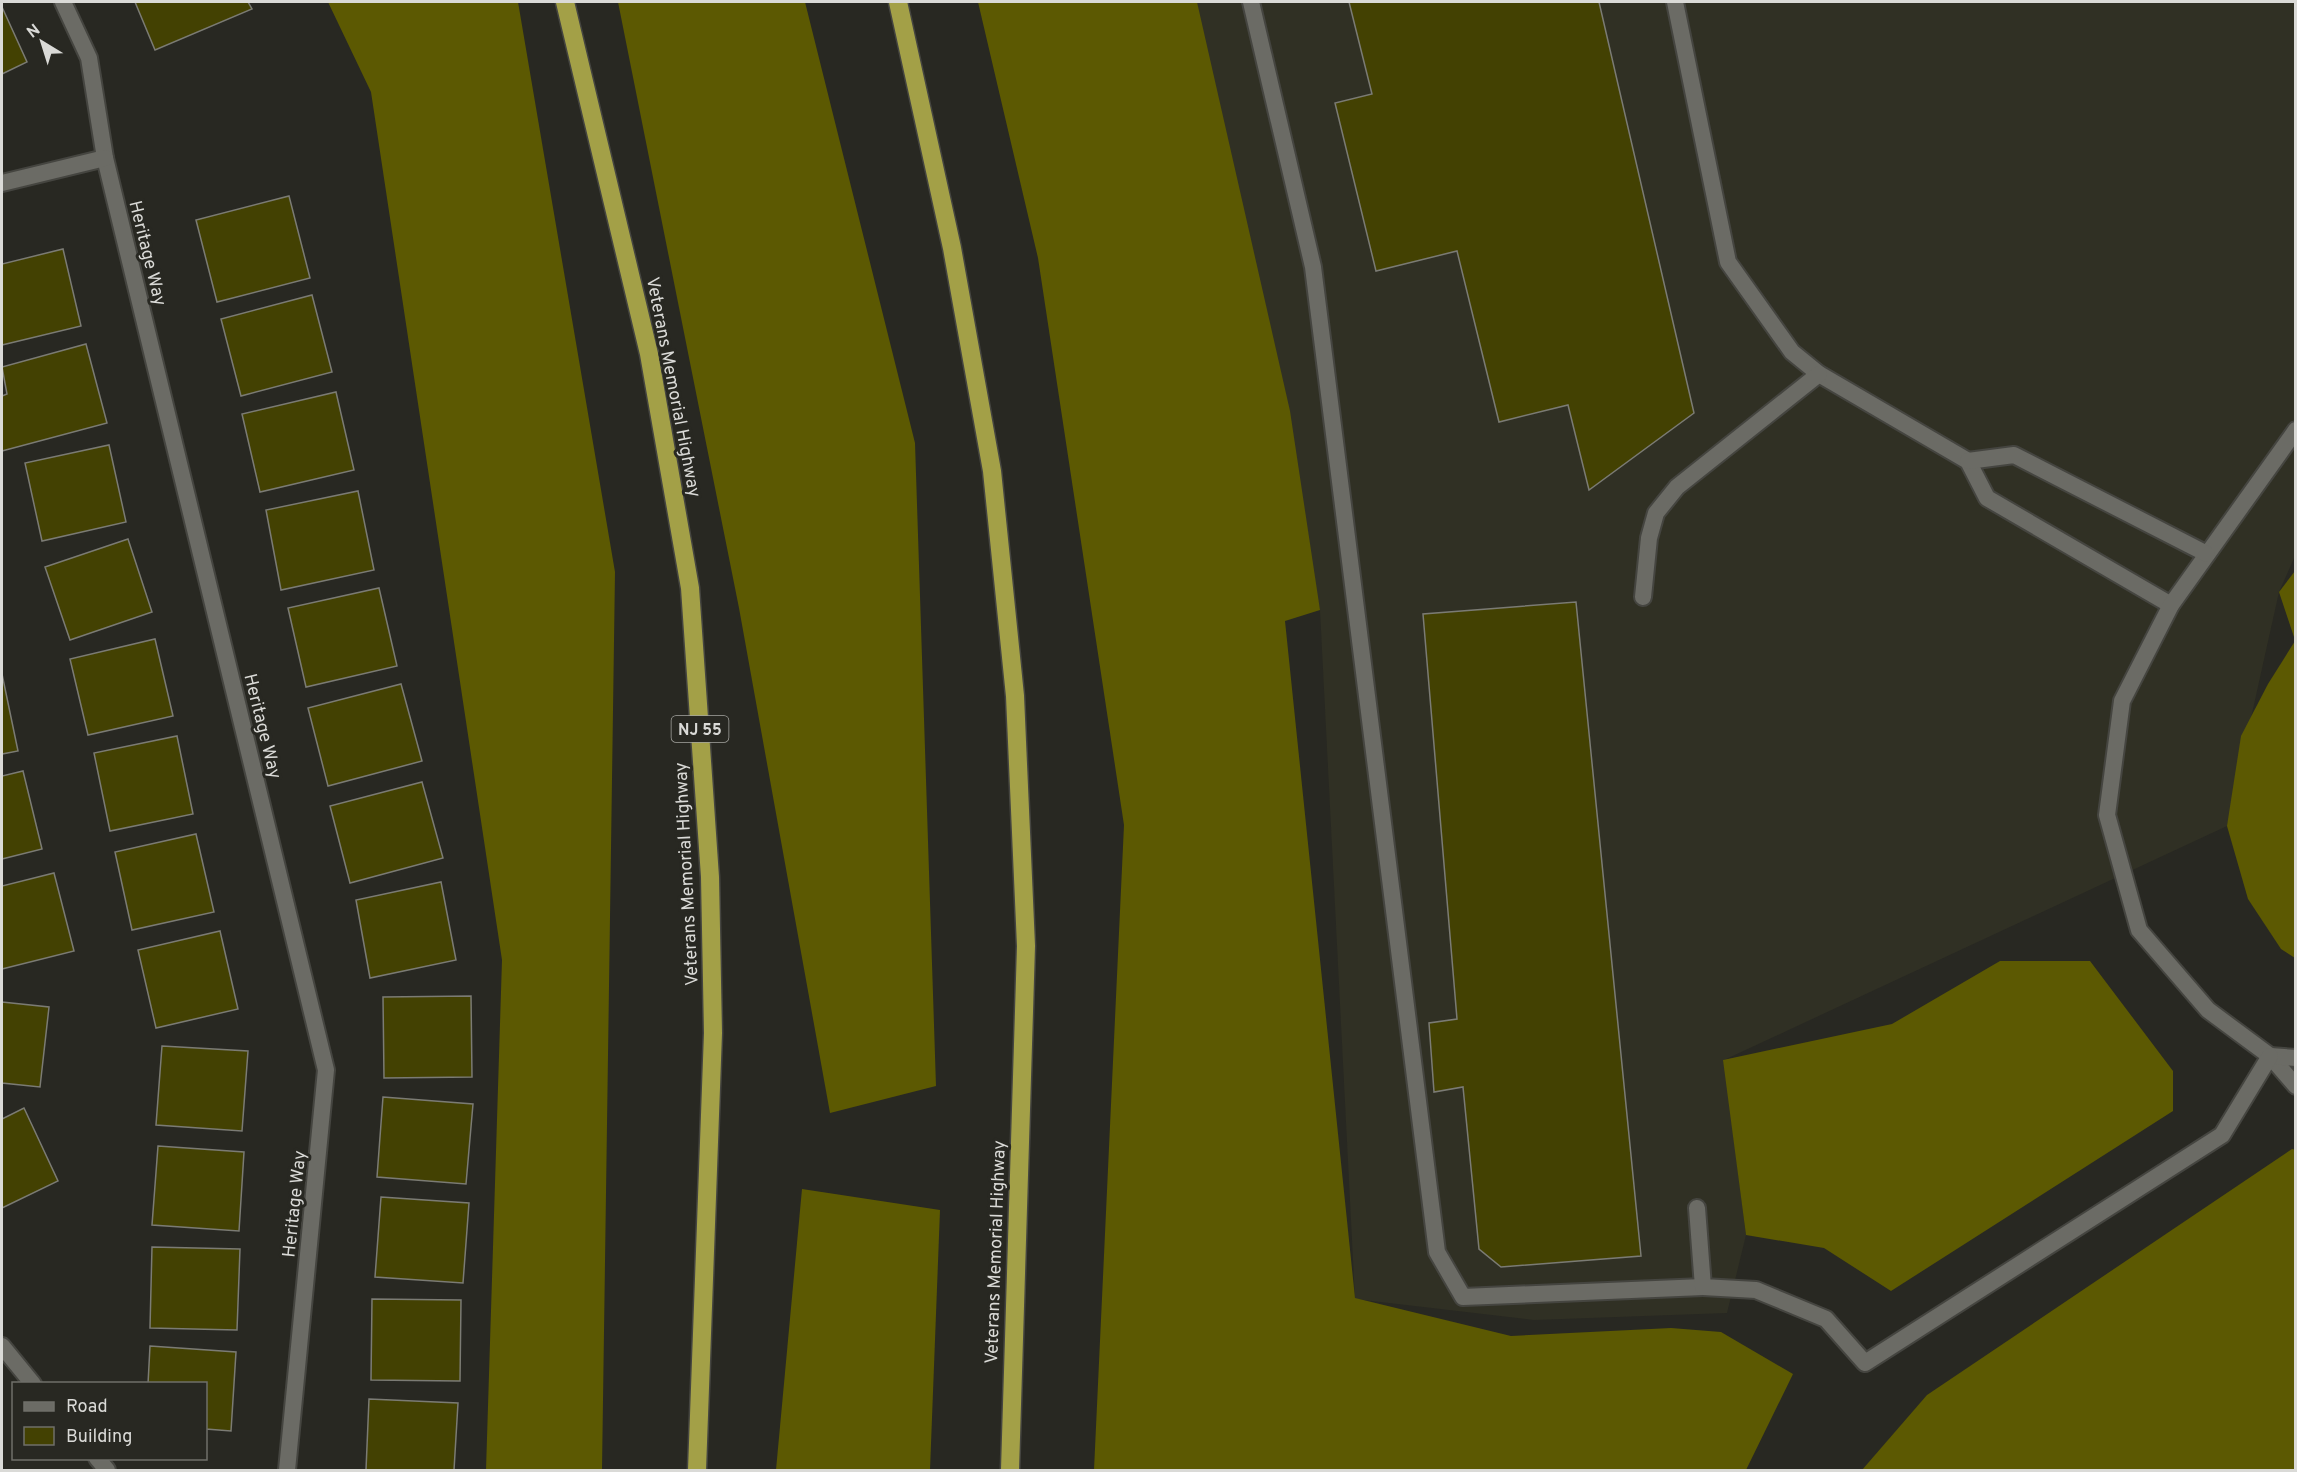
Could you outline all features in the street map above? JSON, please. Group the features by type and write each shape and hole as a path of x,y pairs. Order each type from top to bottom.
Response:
{"highway":[{"name":"Veterans Memorial Highway","path":"565,2 649,354 690,588 710,877 713,1032 697,1470"},
{"name":"Veterans Memorial Highway","path":"898,2 952,248 992,471 1015,696 1026,946 1010,1470"}],"street":[{"name":"Heritage Way","path":"63,2 89,58 105,158 326,1070 287,1470"},
{"path":"1251,2 1313,267 1437,1252 1463,1297 1703,1287 1756,1290 1826,1319 1865,1363 2222,1135 2270,1056"},
{"path":"1675,2 1728,262 1792,352 1819,374 1968,461 1987,498 2171,605"},
{"path":"2,183 105,158"},
{"path":"1642,597 1649,538 1656,513 1677,487 1819,374"},
{"path":"2295,429 2171,605 2122,701 2107,815 2139,930 2208,1010 2270,1056 2295,1086"},
{"path":"1968,461 2014,455 2207,554"},
{"path":"2270,1056 2295,1058"},
{"path":"1697,1208 1703,1287"},
{"path":"2,1346 32,1382"}],"shaded area":[{"path":"328,2 518,2 615,572 602,1470 486,1470 502,960 371,92"},
{"path":"618,2 805,2 915,443 936,1086 830,1113 739,608"},
{"path":"978,2 1197,2 1290,411 1320,610 1285,621 1355,1298 1511,1336 1671,1328 1721,1332 1793,1374 1746,1470 1094,1470 1124,825 1038,258"},
{"path":"1186,2 2295,2 2295,556 2279,592 2227,826 1724,1060 1746,1235 1727,1313 1534,1320 1355,1299 1320,610"},
{"path":"2295,571 2295,640 2279,592"},
{"path":"2295,641 2295,958 2281,949 2248,899 2227,826 2241,736 2268,684"},
{"path":"2000,961 2090,961 2173,1071 2173,1111 1891,1291 1824,1248 1746,1235 1723,1060 1892,1024"},
{"path":"2292,1149 2296,1150 2295,1470 1862,1470 1927,1395"},
{"path":"802,1189 940,1210 930,1470 776,1470"}],"building":[{"path":"135,2 248,2 252,9 155,50"},
{"path":"1349,2 1599,2 1694,413 1589,490 1568,405 1499,422 1457,251 1376,271 1335,103 1372,94"},
{"path":"2,7 27,62 2,74"},
{"path":"289,196 310,278 217,302 196,220"},
{"path":"63,249 81,326 2,345 2,264"},
{"path":"312,295 332,372 241,396 221,319"},
{"path":"86,344 107,423 2,451 2,396 7,394 2,367"},
{"path":"336,392 354,470 260,492 242,414"},
{"path":"109,445 126,522 42,541 25,463"},
{"path":"358,491 374,570 281,590 266,510"},
{"path":"128,539 152,612 70,640 45,567"},
{"path":"379,588 397,666 306,687 288,608"},
{"path":"1576,602 1641,1256 1501,1267 1479,1249 1463,1087 1434,1092 1429,1023 1457,1019 1423,614"},
{"path":"155,639 173,716 88,735 70,659"},
{"path":"2,674 18,751 2,754"},
{"path":"401,684 422,761 328,786 308,708"},
{"path":"177,736 193,814 110,831 94,753"},
{"path":"23,771 42,849 2,859 2,776"},
{"path":"422,782 443,858 350,883 330,806"},
{"path":"196,834 214,912 132,930 115,852"},
{"path":"54,873 74,951 2,969 2,886"},
{"path":"441,882 456,960 370,978 356,900"},
{"path":"220,931 238,1009 156,1028 138,950"},
{"path":"471,996 472,1077 384,1078 383,997"},
{"path":"2,1002 49,1007 40,1087 2,1083"},
{"path":"162,1046 248,1051 242,1131 156,1125"},
{"path":"383,1097 473,1104 466,1184 377,1177"},
{"path":"24,1108 58,1181 2,1208 2,1119"},
{"path":"158,1146 244,1152 239,1231 152,1225"},
{"path":"381,1197 469,1203 463,1283 375,1277"},
{"path":"152,1247 240,1249 237,1330 150,1328"},
{"path":"372,1299 461,1300 460,1381 371,1380"},
{"path":"150,1346 236,1352 231,1431 207,1429 207,1382 148,1382"},
{"path":"369,1399 458,1403 454,1470 366,1470"}]}
